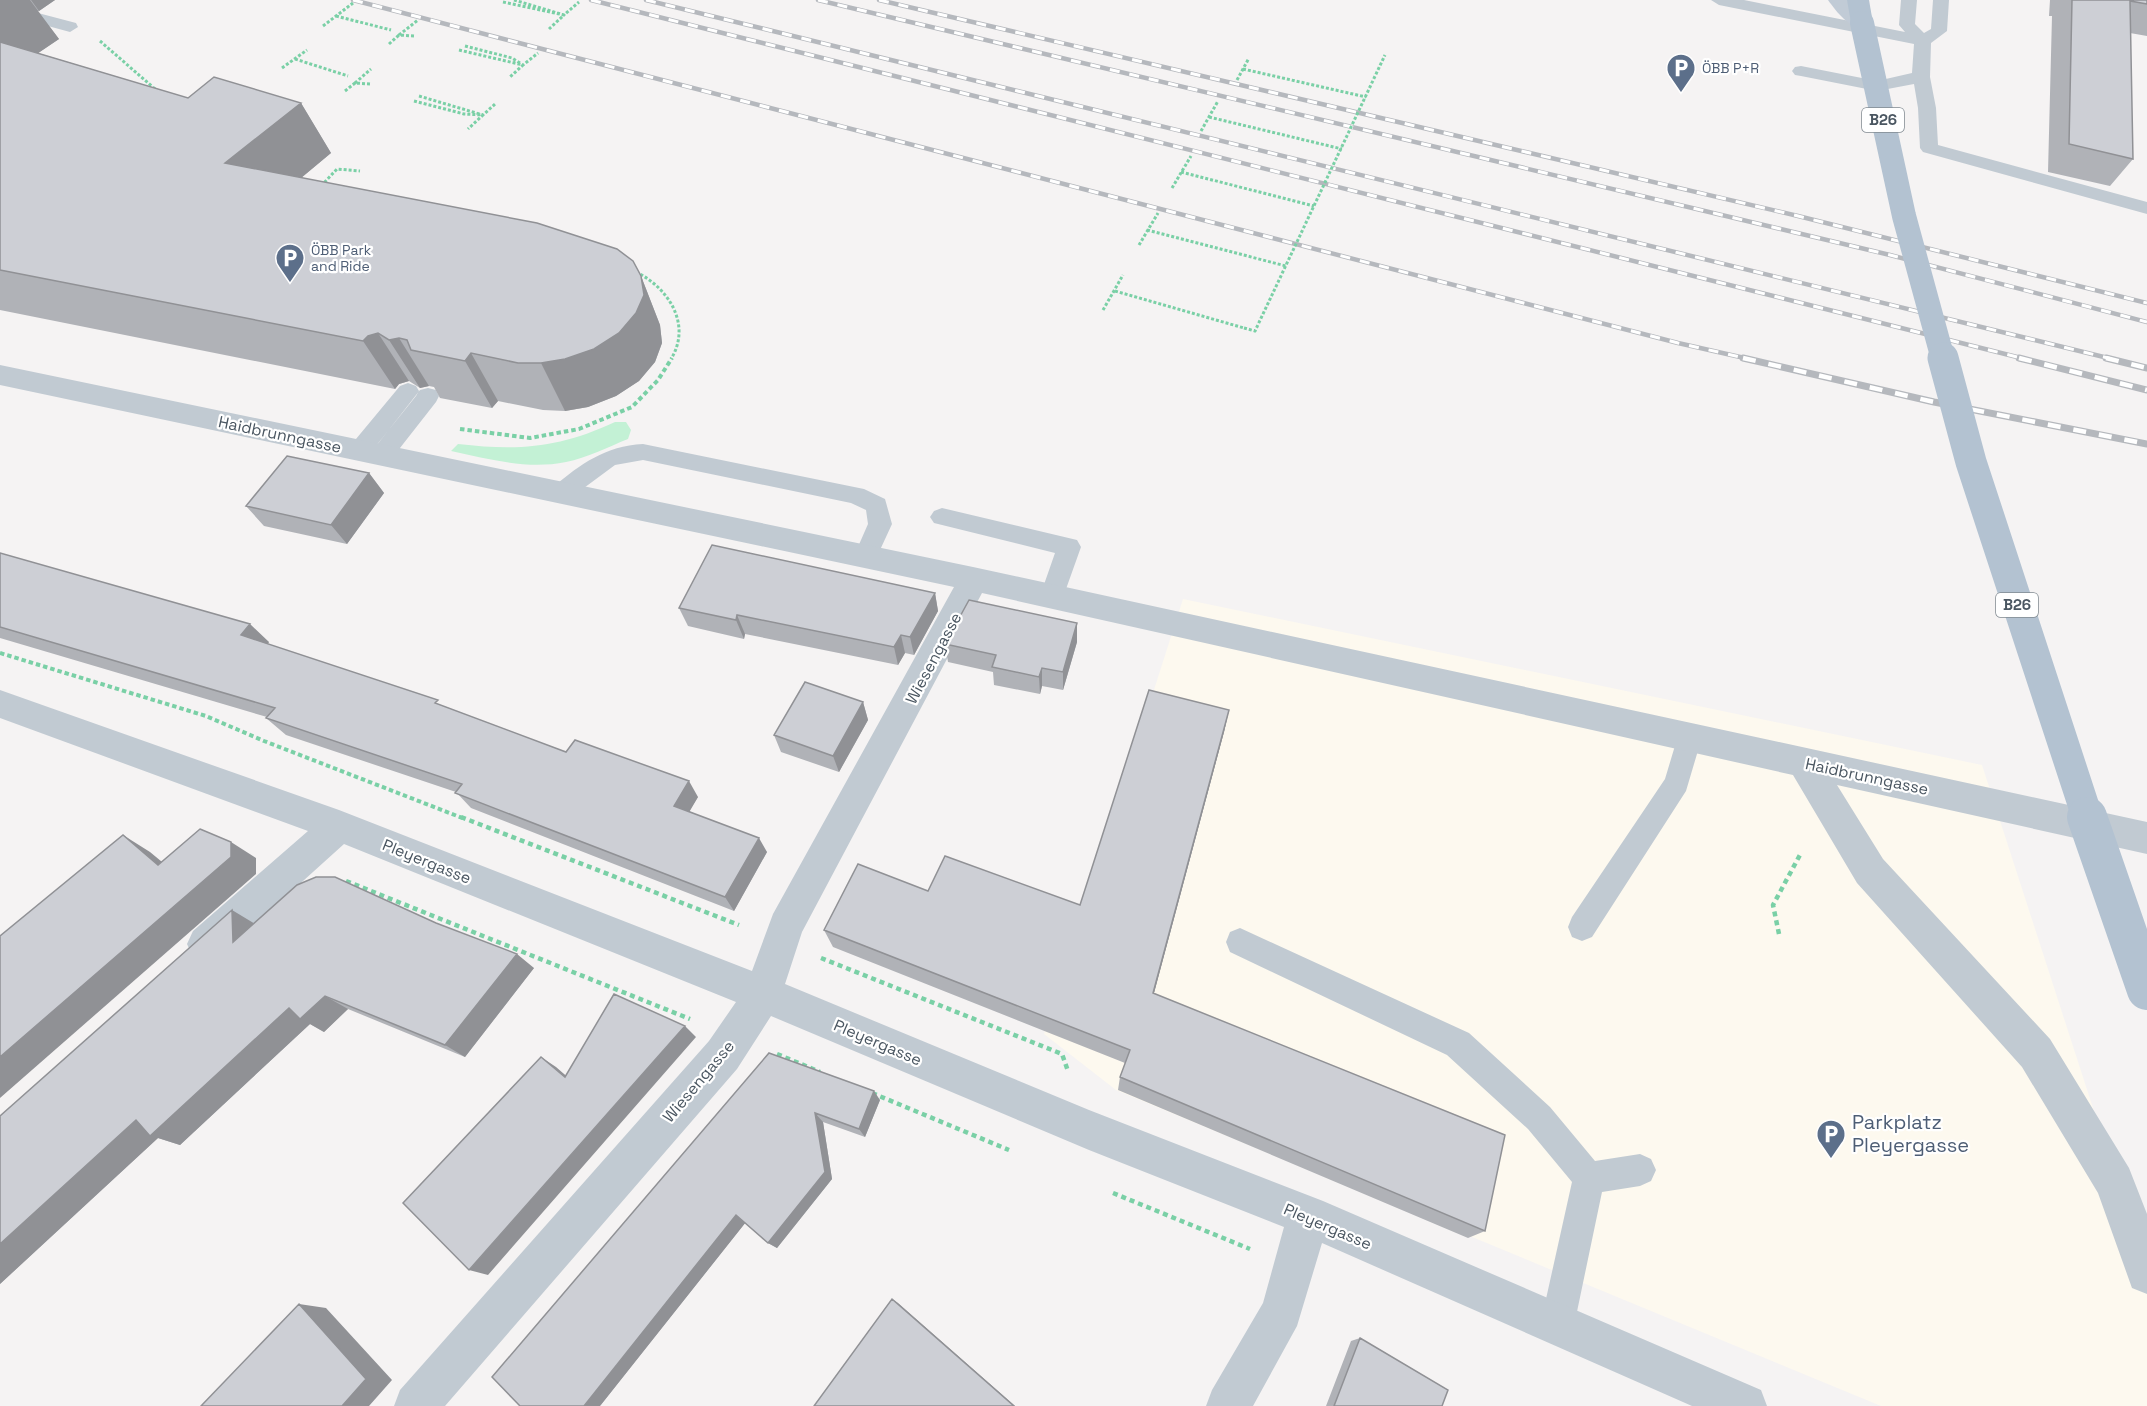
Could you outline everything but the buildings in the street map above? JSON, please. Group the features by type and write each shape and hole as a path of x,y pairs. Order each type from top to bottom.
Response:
{"main road":[{"name":"B26","path":"1858,0 1904,216 1971,462 2072,774 2147,990"}],"street":[{"path":"1839,0 1862,23"},
{"name":"Haidbrunngasse","path":"0,375 1052,596 2147,838"},
{"name":"Wiesengasse","path":"416,1406 723,1055 764,994 786,926 957,614 973,579"},
{"name":"Pleyergasse","path":"0,704 339,826 764,994 1089,1130 1308,1216 1728,1403"},
{"path":"1804,762 1870,871 2036,1053 2115,1182 2147,1273"},
{"path":"184,963 339,826"},
{"path":"1228,1406 1282,1311 1308,1216"}],"lane":[{"path":"1719,0 1923,41 1940,31 1941,0"},
{"path":"1910,0 1907,25 1923,41 1921,76 1927,108 1929,148 2147,208"},
{"path":"0,8 70,27"},
{"path":"1802,63 1877,86 1921,76"},
{"path":"370,454 418,394"},
{"path":"561,493 606,457 628,452 643,452 856,495 877,505 880,524 866,556"},
{"path":"942,517 1068,547 1052,596"},
{"path":"1582,927 1677,783 1689,737"},
{"path":"1240,942 1458,1044 1539,1118 1589,1178"},
{"path":"1589,1178 1640,1170"},
{"path":"1557,1326 1589,1178"}],"path":[{"path":"514,0 564,15"},
{"path":"503,2 564,15"},
{"path":"549,29 579,2"},
{"path":"323,26 352,3"},
{"path":"336,16 391,30"},
{"path":"389,44 418,20"},
{"path":"70,27 88,31 158,92"},
{"path":"399,35 414,36"},
{"path":"465,46 512,58 523,65"},
{"path":"282,68 307,50"},
{"path":"459,50 523,65"},
{"path":"510,77 538,53"},
{"path":"1115,291 1255,330 1385,56"},
{"path":"1237,80 1249,58"},
{"path":"295,59 348,76"},
{"path":"345,91 371,69"},
{"path":"1243,69 1366,97"},
{"path":"355,83 370,84"},
{"path":"419,96 483,115"},
{"path":"414,101 464,114 483,115"},
{"path":"1201,130 1218,101"},
{"path":"468,129 495,104"},
{"path":"1209,117 1342,149"},
{"path":"1172,188 1191,156"},
{"path":"317,190 337,169 360,171"},
{"path":"1181,172 1314,206"},
{"path":"1139,244 1158,213"},
{"path":"1148,230 1286,266"},
{"path":"418,464 453,429 530,438 579,429 632,407 658,380 678,348 679,318 667,297 646,277 635,272"},
{"path":"1103,310 1123,275"},
{"path":"0,653 206,716 264,741 780,941 1062,1054"},
{"path":"1779,934 1773,905 1801,853"},
{"path":"299,861 822,1073"},
{"path":"866,1091 1020,1154"},
{"path":"1107,1190 1294,1267"}],"shaded area":[{"path":"1183,599 1982,765 2147,1275 2147,1406 1881,1406 1116,1090 1044,1034"}],"green space":[{"path":"615,422 626,422 631,430 628,439 566,462 522,464 451,451 458,444 520,447 557,442 595,431"}],"railway":[{"path":"353,0 1678,343 1749,359"},
{"path":"591,0 2025,359"},
{"path":"646,0 2112,359"},
{"path":"818,0 1890,255 2147,322"},
{"path":"879,0 1798,216 2147,303"},
{"path":"1743,358 1934,402 2147,444"},
{"path":"2019,358 2147,390"},
{"path":"2106,358 2147,368"}],"place":[{"name":"ÖBB P+R","path":"1681,94"},
{"name":"ÖBB Park and Ride","path":"290,284"},
{"name":"Parkplatz Pleyergasse","path":"1831,1160"}]}
